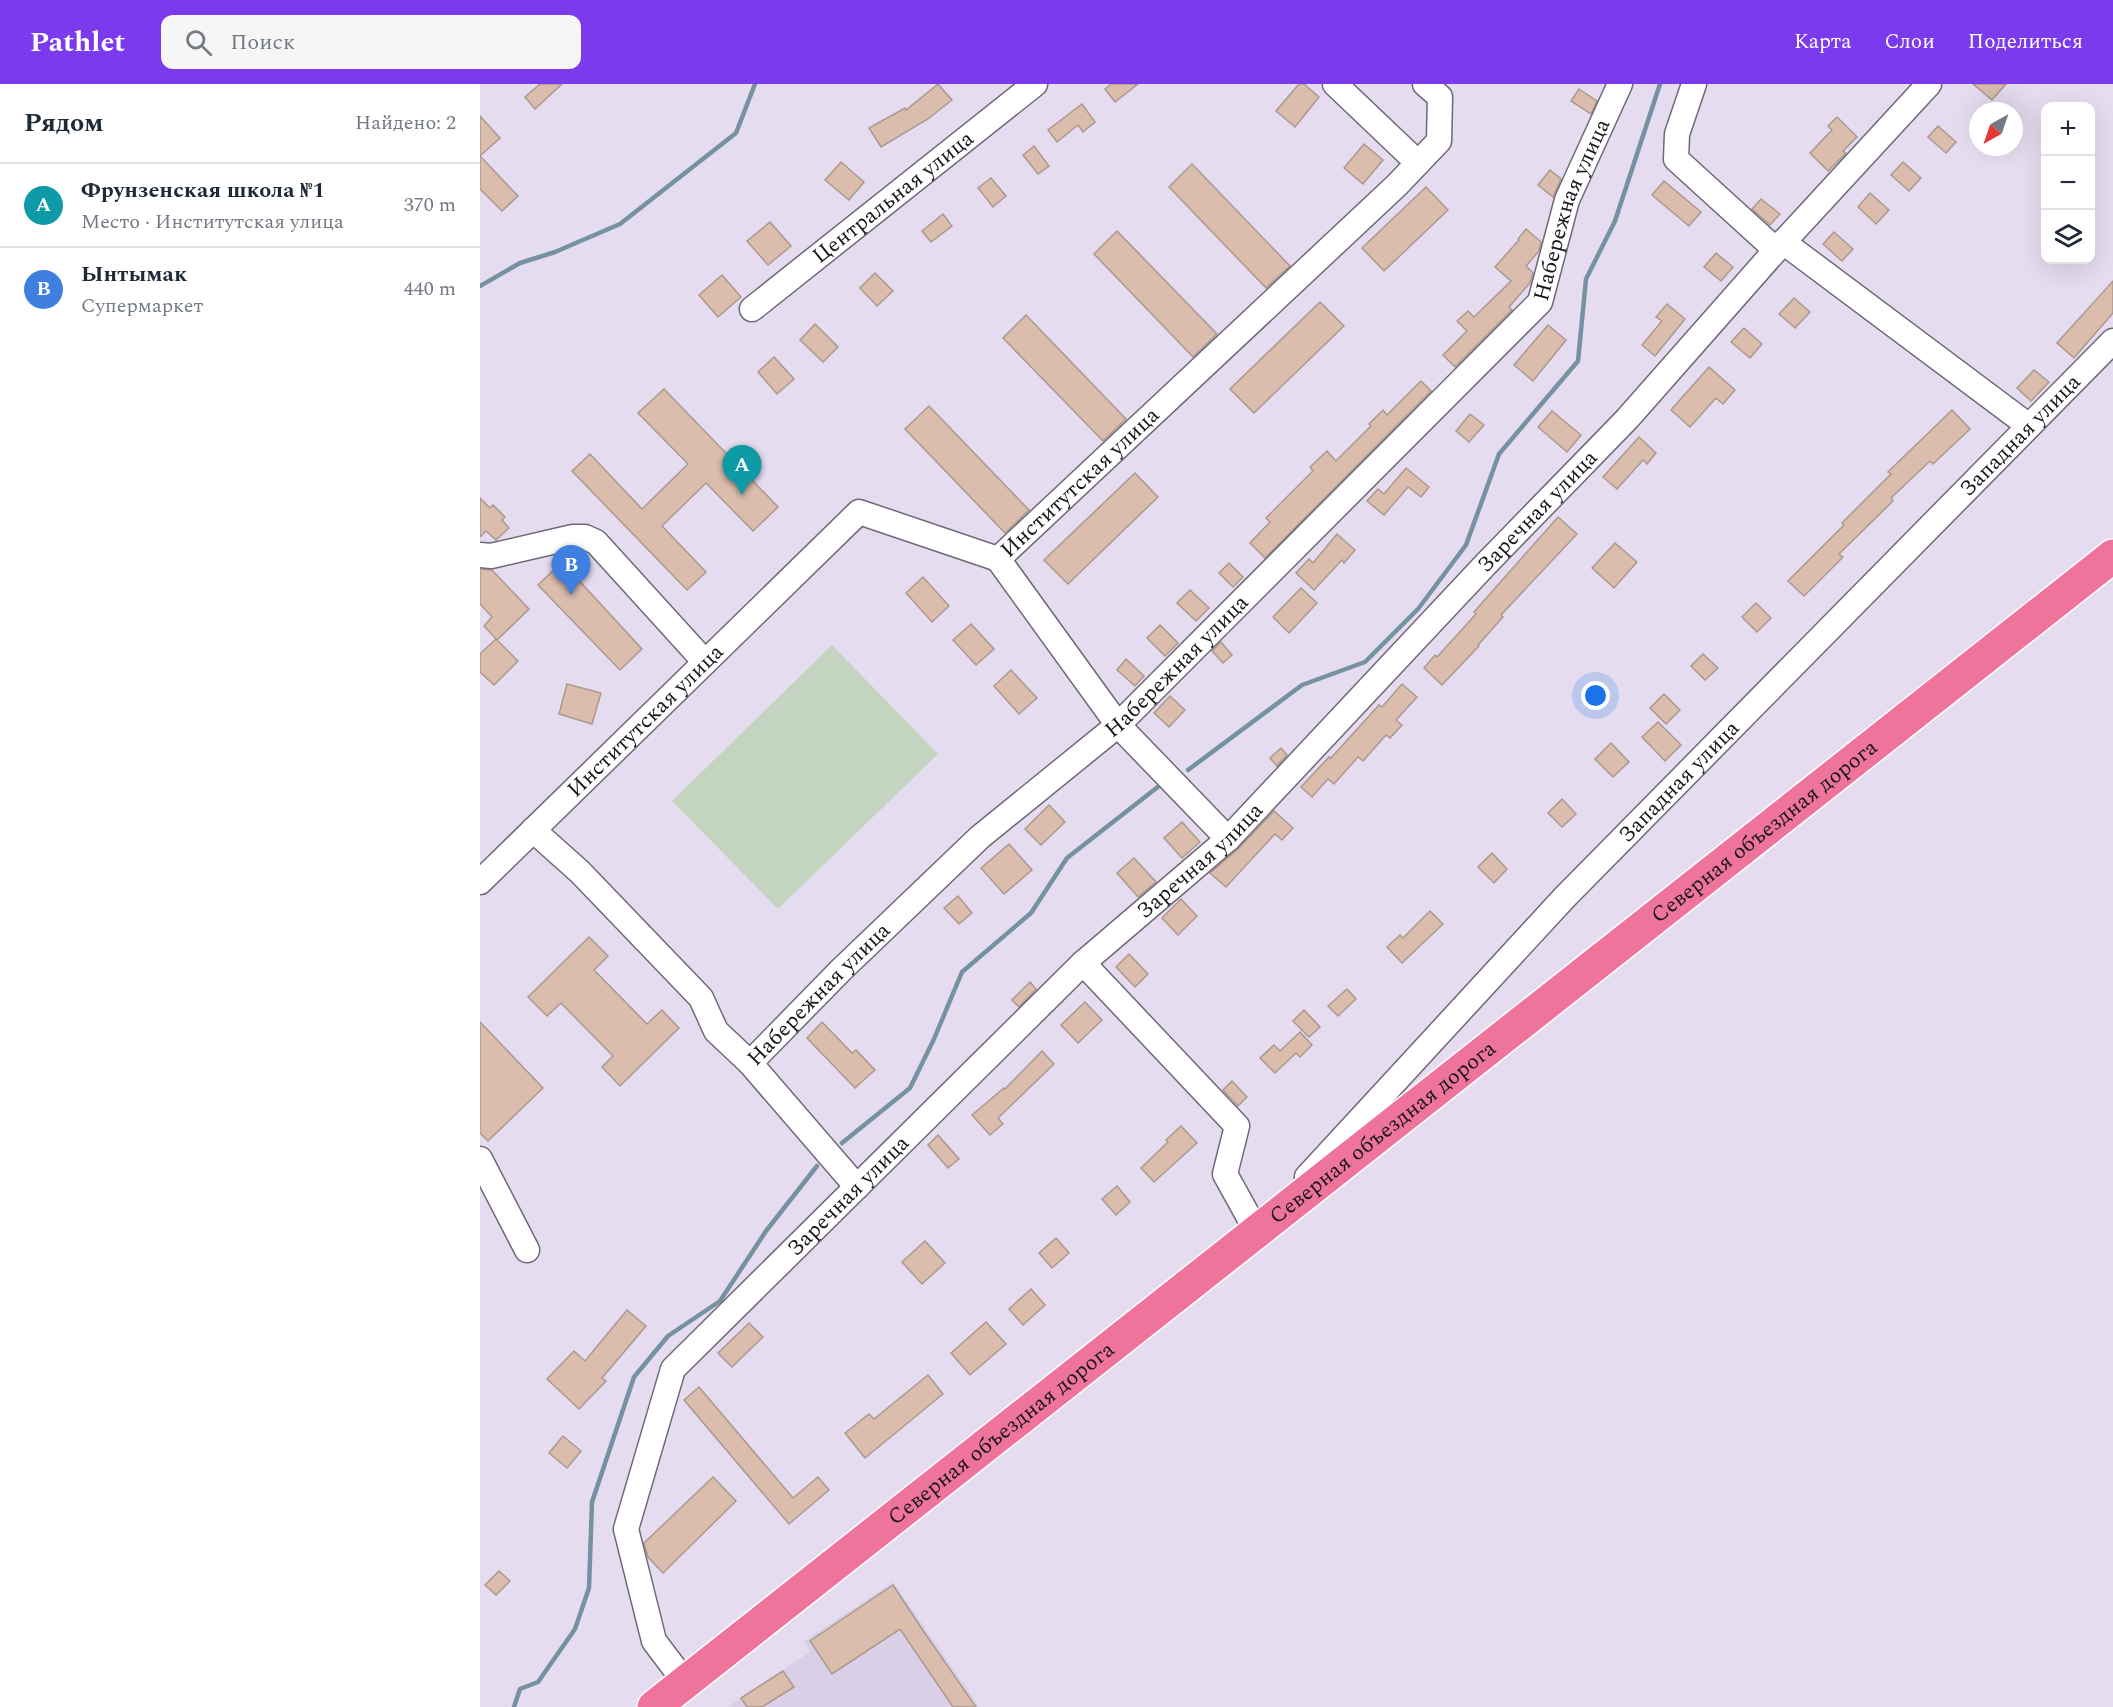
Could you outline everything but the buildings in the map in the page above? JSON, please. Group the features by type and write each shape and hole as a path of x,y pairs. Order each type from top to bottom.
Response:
{"highway":[{"name":"Северная объездная дорога","path":"654,1707 2113,556"}],"street":[{"name":"Центральная улица","path":"752,309 1035,84"},
{"path":"1335,84 1418,163"},
{"name":"Институтская улица","path":"480,882 859,512 998,559 1397,185 1439,141 1440,97 1425,84"},
{"name":"Набережная улица","path":"857,1186 750,1063 841,970 980,837 1118,725 1540,302 1567,200 1620,84"},
{"path":"1694,84 1677,134 1676,159 1780,246 2029,426"},
{"name":"Заречная улица","path":"685,1682 654,1641 626,1529 673,1369 1083,963 1228,839 1494,556 1627,419 1780,246 1929,84"},
{"name":"Западная улица","path":"1257,1232 1564,898 2113,341"},
{"path":"480,555 490,556 573,537 585,537 596,542 705,662"},
{"path":"998,559 1118,725 1228,839"},
{"path":"533,830 580,872 702,998 716,1031 750,1063"},
{"path":"1083,963 1237,1126 1225,1174 1257,1232"},
{"path":"480,1159 486,1188 527,1250"}],"shaded area":[{"path":"893,1582 980,1707 727,1707 810,1652 804,1641"}],"green space":[{"path":"832,645 938,754 778,909 672,801"}],"waterway":[{"path":"480,286 520,263 555,252 620,224 736,133 755,84"},
{"path":"1188,770 1302,685 1365,662 1418,609 1466,545 1499,454 1578,361 1586,279 1615,221 1660,84"},
{"path":"842,1143 910,1088 934,1039 962,972 1031,913 1067,858 1159,786"},
{"path":"514,1707 520,1689 538,1682 575,1629 589,1588 592,1502 634,1377 668,1336 720,1301 766,1231 817,1166"}],"place":[{"name":"Фрунзенская школа №1","path":"742,495"},
{"name":"Ынтымак","path":"571,595"}]}
